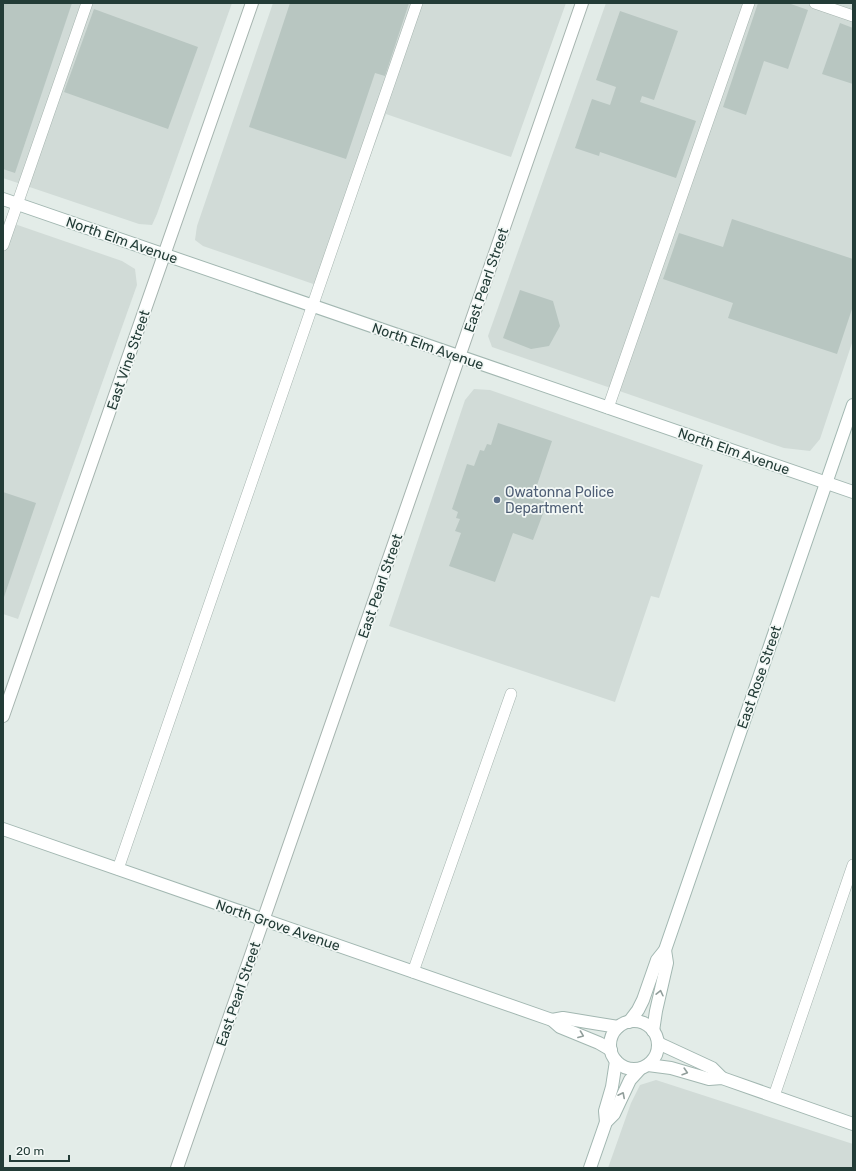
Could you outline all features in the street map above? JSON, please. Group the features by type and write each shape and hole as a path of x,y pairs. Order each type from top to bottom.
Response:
{"street":[{"name":"East Vine Street","path":"3,716 252,3"},
{"name":"East Pearl Street","path":"177,1168 582,3"},
{"name":"North Elm Avenue","path":"3,199 853,492"},
{"name":"East Rose Street","path":"629,1022 643,1000 657,960 665,950 853,404"},
{"name":"North Grove Avenue","path":"3,829 552,1020 560,1027 599,1043 613,1056"},
{"name":"East Rose Street","path":"653,1031 667,963 665,950"},
{"name":"North Grove Avenue","path":"552,1020 563,1018 618,1027"},
{"path":"590,1168 606,1122 605,1111 612,1087 613,1056 610,1044 612,1037 618,1027 623,1024 629,1022 644,1024 657,1036 658,1043 656,1055 630,1080 614,1114 606,1122"},
{"path":"658,1043 712,1068 722,1078"},
{"path":"613,1056 626,1067 671,1068 709,1079 722,1078 853,1124"}],"lane":[{"path":"3,245 87,3"},
{"path":"118,869 417,3"},
{"path":"608,408 749,3"},
{"path":"815,3 853,16"},
{"path":"413,972 511,694"},
{"path":"774,1096 853,865"}],"shaded area":[{"path":"3,3 232,3 152,225 139,224 3,178"},
{"path":"273,3 566,3 511,157 386,114 322,287 203,246 195,240 197,226"},
{"path":"606,3 853,3 853,340 820,439 810,451 784,448 492,347 488,336"},
{"path":"3,220 122,261 135,269 137,285 18,619 3,614"},
{"path":"474,389 490,390 703,465 659,598 651,596 615,702 389,626 465,400"},
{"path":"656,1080 853,1144 853,1168 608,1168 631,1103 640,1085"}],"building":[{"path":"3,3 72,3 15,173 3,169"},
{"path":"290,3 409,3 385,76 375,73 346,159 249,127"},
{"path":"758,3 788,3 808,10 788,69 764,61 746,115 723,107"},
{"path":"94,9 198,47 168,129 64,92"},
{"path":"620,11 678,31 654,100 642,96 640,102 696,121 676,178 600,152 599,156 575,148 592,99 610,105 616,87 596,80"},
{"path":"840,23 853,28 853,84 822,74"},
{"path":"732,219 853,259 853,306 837,354 728,318 733,303 663,279 679,233 723,247"},
{"path":"520,290 553,301 560,326 549,346 531,349 503,338"},
{"name":"Owatonna Police Department","path":"498,423 552,441 533,497 547,503 533,540 513,533 495,582 449,566 461,533 455,531 460,519 456,518 458,512 452,509 467,464 474,466 480,450 484,451 487,444 491,445"},
{"path":"3,492 36,503 3,600"}],"place":[{"name":"Owatonna Police Department","path":"497,500"}]}
